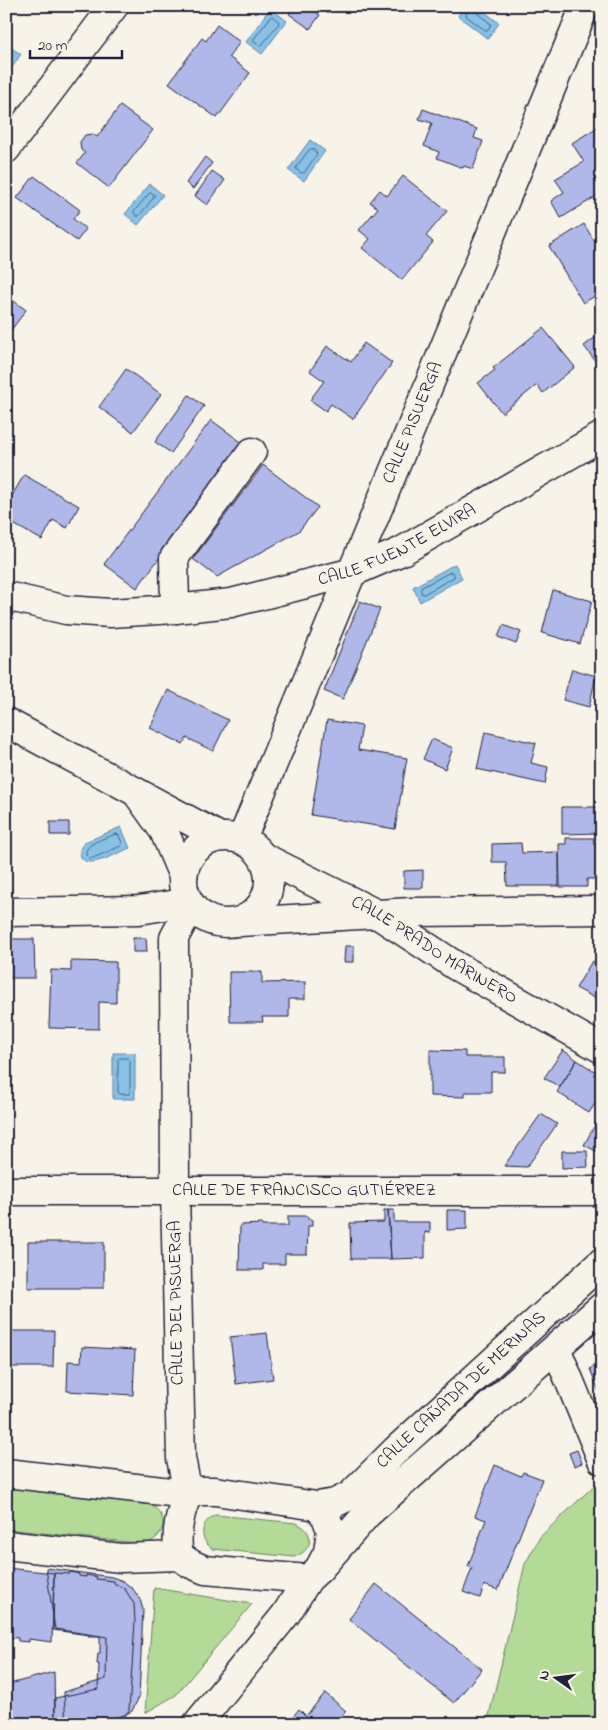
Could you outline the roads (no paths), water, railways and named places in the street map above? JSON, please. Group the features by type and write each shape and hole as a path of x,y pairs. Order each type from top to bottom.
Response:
{"street":[{"path":"6,149 114,6"},
{"name":"CALLE PISUERGA","path":"231,838 353,572 585,6"},
{"name":"CALLE FUENTE ELVIRA","path":"6,596 66,610 110,613 175,609 231,603 353,572 402,551 602,436"},
{"path":"175,609 174,558 252,452"},
{"path":"6,722 135,790 231,838 254,846 263,857 269,875 267,895 256,911 240,922"},
{"path":"135,790 164,831 183,876"},
{"path":"231,838 202,844 188,858 183,876 183,890 190,904 205,918 222,924 411,912 602,910"},
{"name":"CALLE PRADO MARINERO","path":"263,857 377,914 456,966 602,1049"},
{"path":"6,912 139,910 190,904"},
{"name":"CALLE DEL PISUERGA","path":"188,1494 181,1458 175,1191 174,938 190,904"},
{"name":"CALLE DE FRANCISCO GUTIÉRREZ","path":"6,1191 602,1191"},
{"name":"CALLE CAÑADA DE MERINAS","path":"317,1506 335,1503 350,1495 396,1450 602,1262"},
{"name":"CALLE CAÑADA DE MERINAS","path":"313,1574 367,1514 602,1307"},
{"name":"CALLE CAÑADA DE MERINAS","path":"556,1348 602,1460"},
{"path":"6,1473 188,1494 215,1491 317,1506 326,1517 331,1530 328,1552 286,1614 197,1724"},
{"path":"180,1556 177,1543 178,1526 181,1508 188,1494"},
{"path":"6,1545 120,1558 180,1556 191,1564 205,1570 313,1574"}],"water":[{"path":"464,6 477,6 499,23 488,39 458,16"},
{"path":"270,8 287,21 262,54 246,42"},
{"path":"6,45 21,54 9,72 6,70"},
{"path":"310,140 325,151 304,181 288,170"},
{"path":"150,184 163,195 138,225 125,214"},
{"path":"455,564 462,578 420,602 413,587"},
{"path":"121,827 130,848 97,861 85,861 81,857 80,849 85,842"},
{"path":"113,1053 135,1053 135,1099 113,1099"}]}
